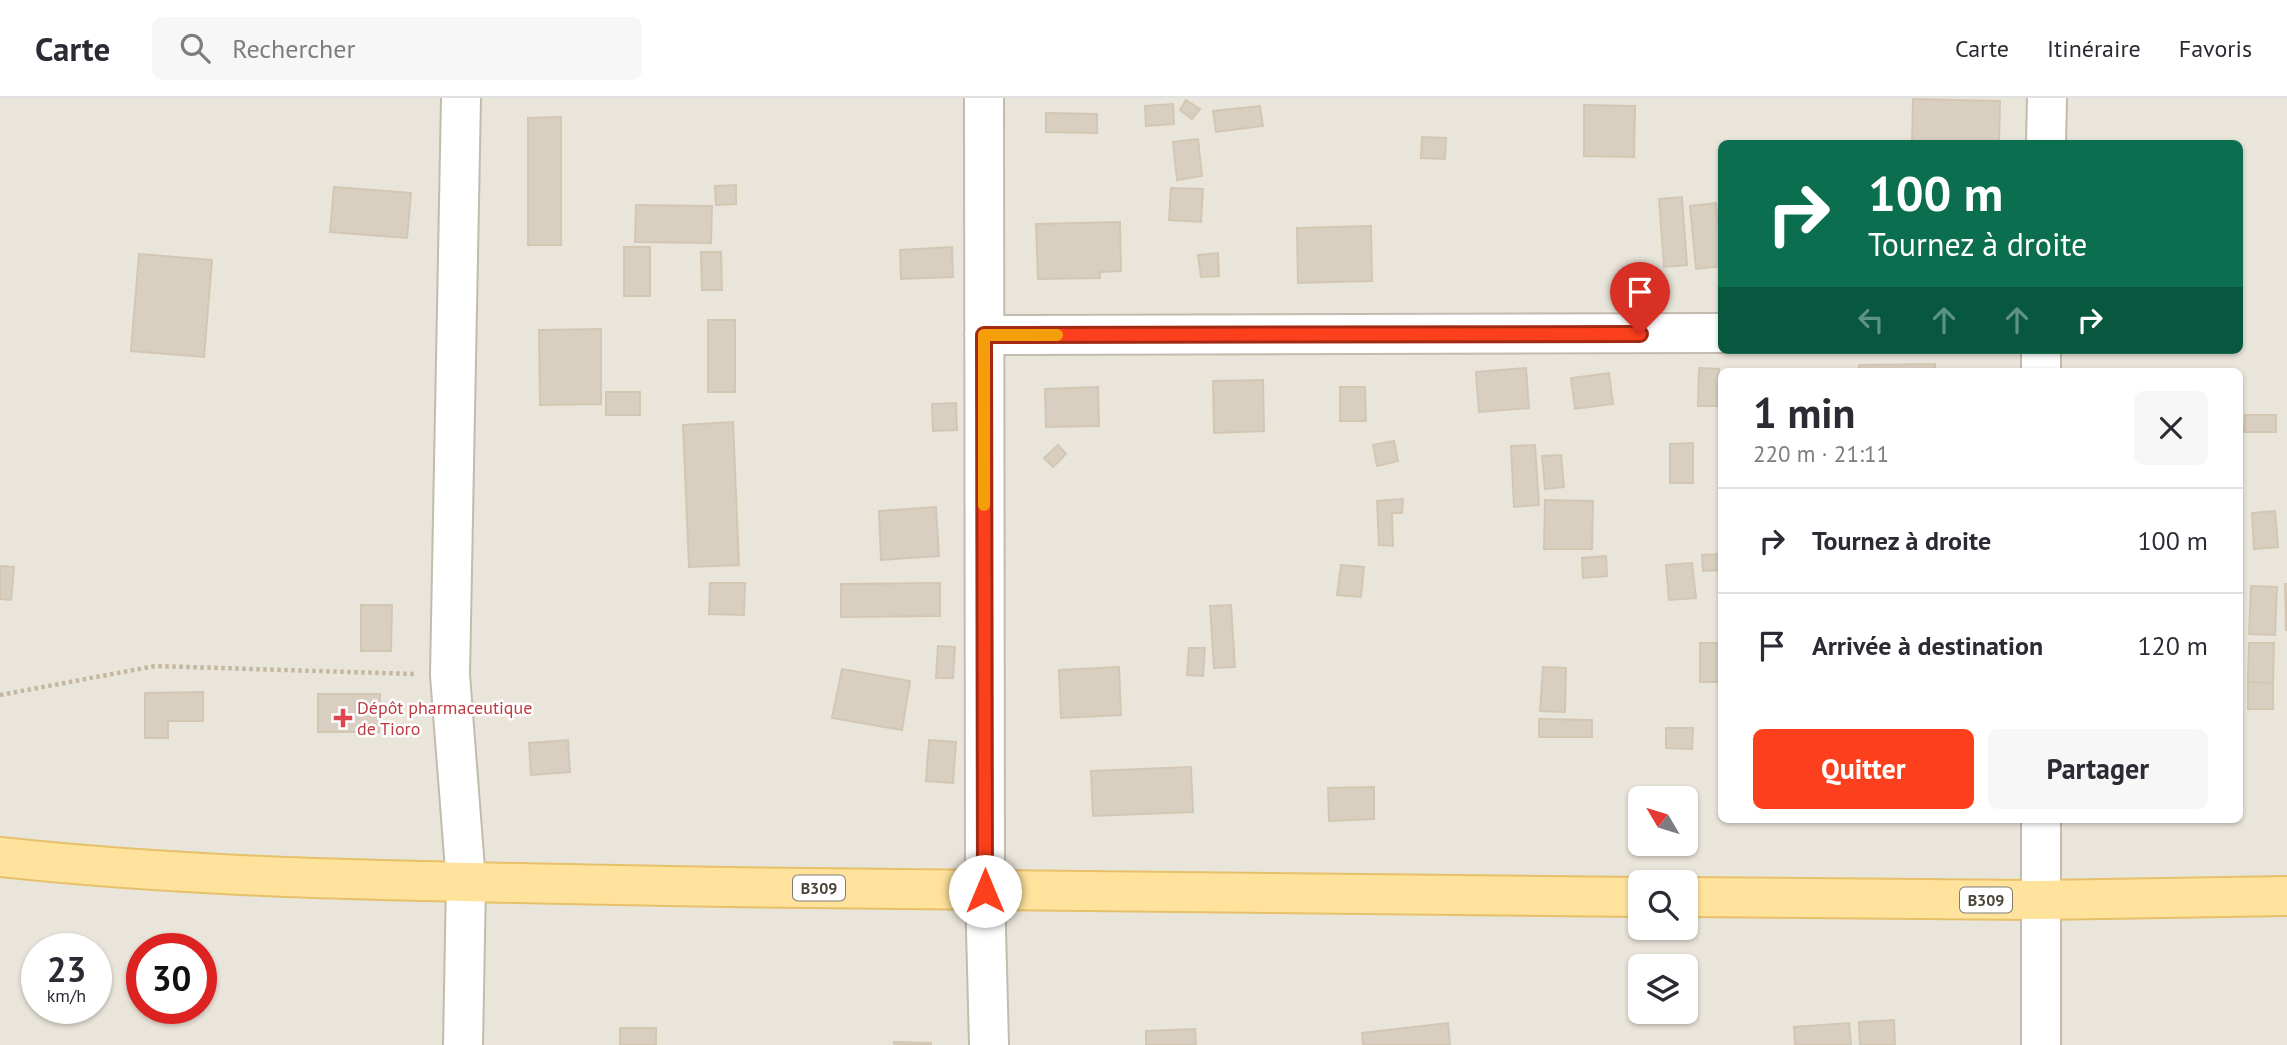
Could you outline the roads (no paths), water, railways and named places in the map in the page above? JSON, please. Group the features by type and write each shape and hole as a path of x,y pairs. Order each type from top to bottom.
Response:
{"main road":[{"name":"B309","path":"0,857 111,869 466,882 985,891 1628,897"},
{"name":"B309","path":"1698,897 2041,900 2287,896"}],"street":[{"path":"461,98 450,675 466,882 463,1045"},
{"path":"984,98 985,891 989,1045"},
{"path":"2046,140 2047,98"},
{"path":"984,335 1718,333"},
{"path":"2041,823 2041,1045"}],"place":[{"name":"Dépôt pharmaceutique de Tioro","path":"343,718"}]}
